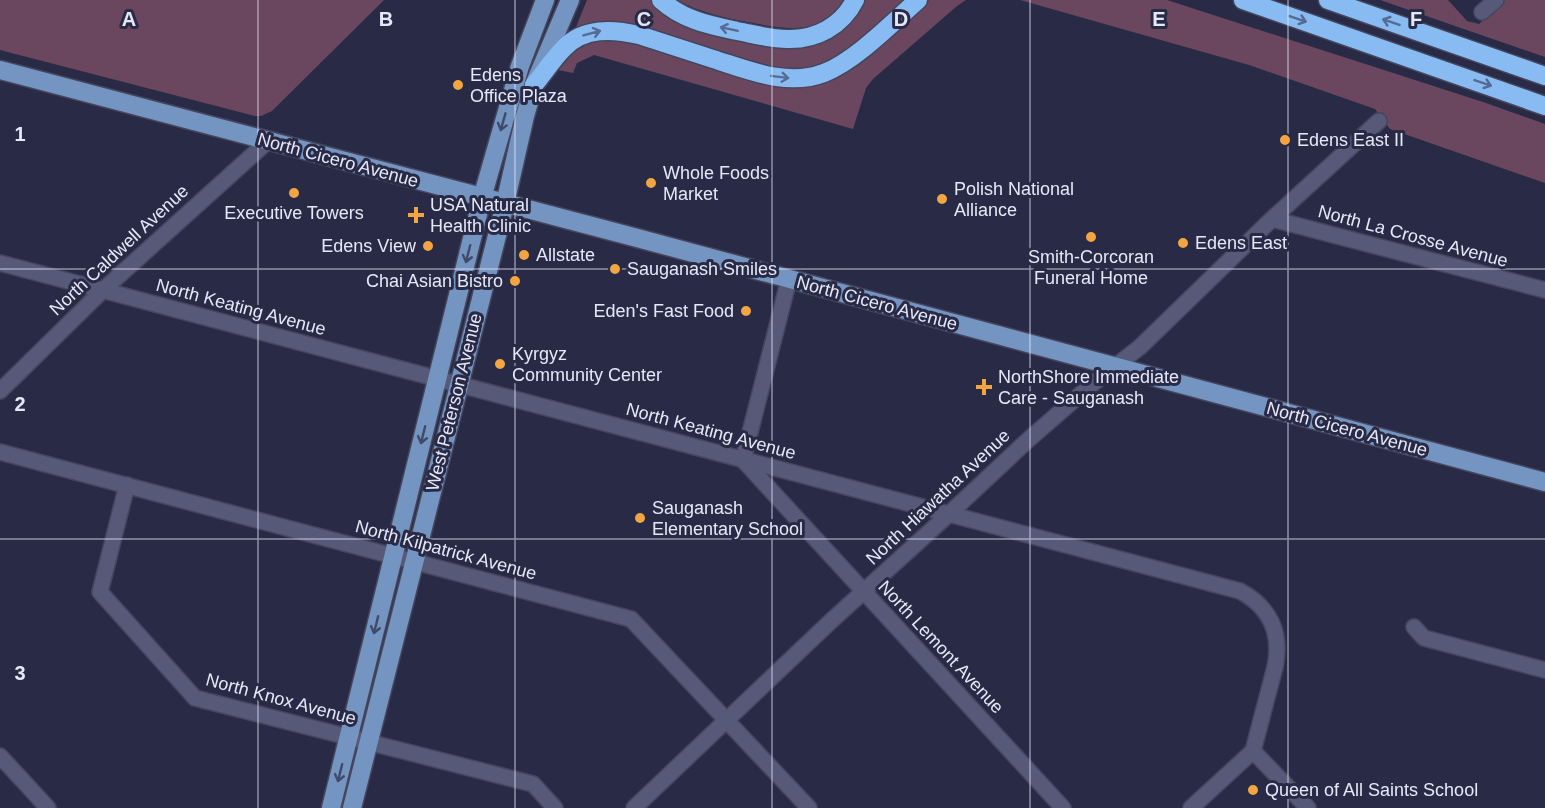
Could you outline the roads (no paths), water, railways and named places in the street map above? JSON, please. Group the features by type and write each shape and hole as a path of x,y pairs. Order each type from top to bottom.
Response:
{"highway":[{"path":"661,0 684,17 702,23 787,39 803,38 830,29 842,18 855,0"},
{"path":"534,85 564,47 576,39 605,30 639,35 756,72 788,78 805,77 823,73 854,55 918,0"},
{"path":"1243,0 1545,106"},
{"path":"1328,0 1545,76"}],"main road":[{"name":"West Peterson Avenue","path":"331,808 482,198 521,62 545,0"},
{"name":"West Peterson Avenue","path":"352,808 505,204 525,116 534,85 570,0"},
{"name":"North Cicero Avenue","path":"0,70 1545,482"}],"street":[{"path":"1482,12 1496,0"},
{"name":"North Hiawatha Avenue","path":"634,808 831,621 1028,440 1090,386 1140,347 1272,219 1379,121"},
{"name":"North Caldwell Avenue","path":"0,391 102,290 268,141"},
{"name":"North La Crosse Avenue","path":"1272,219 1545,290"},
{"name":"North Keating Avenue","path":"0,263 1240,591 1261,606 1275,629 1278,655 1253,751"},
{"path":"743,460 789,279"},
{"name":"North Kilpatrick Avenue","path":"0,452 631,619 809,808"},
{"name":"North Lemont Avenue","path":"743,460 1063,808"},
{"name":"North Knox Avenue","path":"127,485 100,591 195,698 533,784 555,808"},
{"path":"1414,627 1424,638 1545,670"},
{"path":"1191,808 1253,751 1308,808"},
{"path":"0,756 48,808"}],"place":[{"name":"Edens Office Plaza","path":"458,85"},
{"name":"Edens East II","path":"1285,140"},
{"name":"Whole Foods Market","path":"651,183"},
{"name":"Executive Towers","path":"294,193"},
{"name":"Polish National Alliance","path":"942,199"},
{"name":"USA Natural Health Clinic","path":"416,215"},
{"name":"Smith-Corcoran Funeral Home","path":"1091,237"},
{"name":"Edens East","path":"1183,243"},
{"name":"Edens View","path":"428,246"},
{"name":"Allstate","path":"524,255"},
{"name":"Sauganash Smiles","path":"615,269"},
{"name":"Chai Asian Bistro","path":"515,281"},
{"name":"Eden's Fast Food","path":"746,311"},
{"name":"Kyrgyz Community Center","path":"500,364"},
{"name":"NorthShore Immediate Care - Sauganash","path":"984,387"},
{"name":"Sauganash Elementary School","path":"640,518"},
{"name":"Queen of All Saints School","path":"1253,790"}]}
